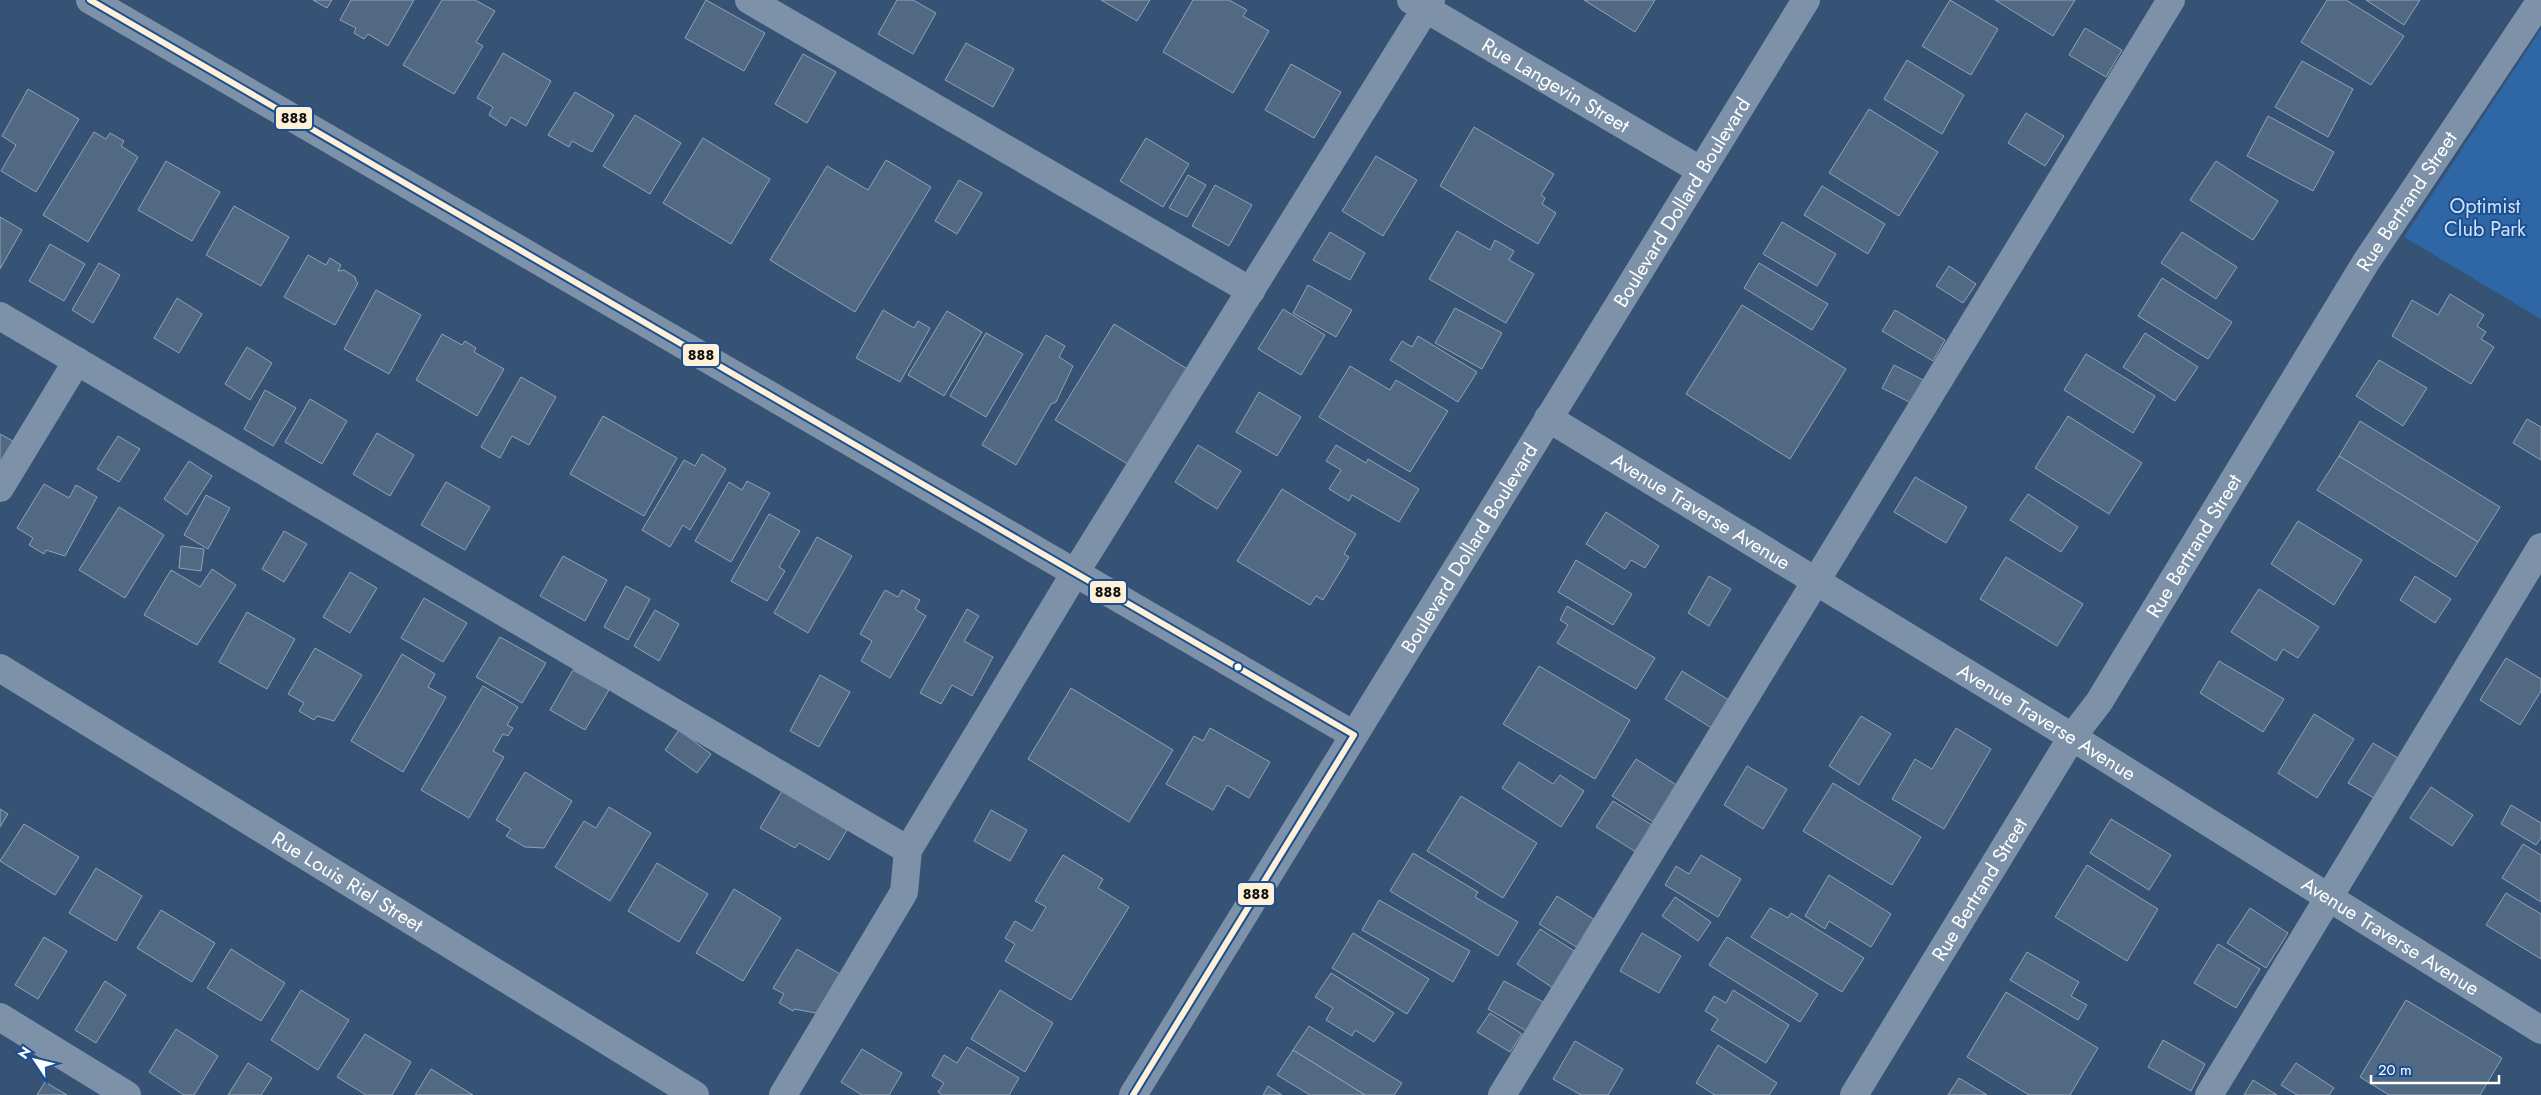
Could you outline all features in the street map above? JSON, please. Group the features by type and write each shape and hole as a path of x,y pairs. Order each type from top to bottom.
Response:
{"street":[{"path":"90,0 1354,735"},
{"path":"749,0 1251,291"},
{"name":"Boulevard Dollard Boulevard","path":"1133,1095 1806,0"},
{"path":"1502,1095 2171,0"},
{"name":"Rue Bertrand Street","path":"1854,1095 2072,737 2099,702 2366,262 2541,0"},
{"path":"783,1095 904,892 908,850 1075,573 1251,291 1423,3"},
{"name":"Rue Langevin Street","path":"1423,3 1700,170"},
{"path":"0,316 908,850"},
{"path":"0,488 77,362"},
{"name":"Avenue Traverse Avenue","path":"1548,418 2072,737 2541,1030"},
{"path":"2209,1095 2541,547"},
{"name":"Rue Louis Riel Street","path":"0,668 695,1095"},
{"path":"0,1017 128,1095"}],"green space":[{"name":"Optimist Club Park","path":"2541,29 2541,319 2404,237"}],"building":[{"path":"313,0 332,0 327,8"},
{"path":"351,0 414,0 388,46 368,34 364,39 354,33 356,28 340,20"},
{"path":"442,0 475,0 495,11 476,42 483,46 454,94 403,65"},
{"path":"706,0 765,33 744,71 685,38"},
{"path":"897,0 913,0 936,13 913,54 878,34"},
{"path":"1101,0 1150,0 1137,21"},
{"path":"1193,0 1229,0 1247,10 1243,16 1269,31 1233,93 1163,52"},
{"path":"1584,0 1655,0 1635,32"},
{"path":"1950,0 1998,29 1971,75 1922,46"},
{"path":"1995,0 2075,0 2053,36"},
{"path":"2327,0 2346,0 2404,36 2371,85 2301,42"},
{"path":"2366,0 2420,0 2404,25"},
{"path":"2085,28 2122,50 2106,77 2069,55"},
{"path":"966,43 1014,69 993,107 945,80"},
{"path":"503,53 551,81 526,126 511,117 506,126 489,115 493,107 477,98"},
{"path":"803,54 836,72 807,123 775,104"},
{"path":"1907,60 1964,95 1942,134 1884,99"},
{"path":"2302,61 2353,89 2328,137 2275,107"},
{"path":"1291,64 1341,92 1314,138 1265,110"},
{"path":"28,89 79,119 36,192 1,171 16,145 2,136"},
{"path":"575,92 614,115 592,152 572,141 569,147 548,135"},
{"path":"1869,109 1938,152 1899,216 1829,173"},
{"path":"2026,113 2064,136 2045,166 2008,143"},
{"path":"635,115 681,143 650,194 603,166"},
{"path":"2268,116 2334,152 2313,191 2247,156"},
{"path":"1474,127 1554,174 1541,195 1545,198 1542,204 1556,213 1538,244 1440,186"},
{"path":"94,132 106,139 110,133 124,141 121,146 138,157 88,242 43,215"},
{"path":"703,138 770,179 731,244 663,203"},
{"path":"1146,138 1189,164 1163,207 1120,181"},
{"path":"1376,156 1417,180 1383,236 1342,211"},
{"path":"886,160 931,187 855,312 770,260 827,166 868,190"},
{"path":"166,161 220,192 192,241 138,210"},
{"path":"2216,161 2278,201 2253,240 2190,200"},
{"path":"1188,175 1206,185 1187,217 1169,208"},
{"path":"959,180 982,193 957,234 935,221"},
{"path":"1215,185 1252,205 1229,246 1192,226"},
{"path":"1822,186 1885,224 1868,254 1804,215"},
{"path":"234,206 289,237 261,286 206,255"},
{"path":"0,217 22,230 0,269"},
{"path":"1782,222 1836,254 1817,286 1763,254"},
{"path":"1457,231 1490,250 1495,240 1514,251 1509,260 1534,274 1506,323 1429,279"},
{"path":"1330,232 1365,253 1350,280 1313,260"},
{"path":"2182,232 2237,267 2216,299 2161,263"},
{"path":"50,244 85,264 64,301 29,281"},
{"path":"308,255 326,265 330,258 341,265 338,271 344,270 355,277 358,283 335,325 284,297"},
{"path":"99,263 120,275 93,323 72,310"},
{"path":"1759,263 1828,304 1812,330 1744,288"},
{"path":"1949,266 1976,284 1963,303 1936,286"},
{"path":"2162,278 2232,322 2208,359 2138,316"},
{"path":"1308,285 1352,310 1336,337 1293,313"},
{"path":"376,290 421,315 389,374 344,349"},
{"path":"2450,294 2484,315 2477,326 2486,332 2481,339 2494,347 2471,384 2392,336 2412,300 2438,315"},
{"path":"177,298 202,314 179,353 154,338"},
{"path":"1742,305 1846,369 1790,459 1686,394"},
{"path":"1455,308 1502,333 1482,369 1435,343"},
{"path":"1283,309 1325,335 1301,375 1258,349"},
{"path":"883,310 914,328 918,321 930,328 900,382 856,358"},
{"path":"1895,310 1945,340 1933,361 1882,331"},
{"path":"947,311 982,332 944,396 908,375"},
{"path":"1114,324 1189,370 1131,466 1055,420"},
{"path":"986,333 1023,354 986,417 950,396"},
{"path":"2145,333 2198,367 2175,401 2123,367"},
{"path":"442,334 462,345 465,341 476,348 474,352 504,369 477,416 416,380"},
{"path":"1046,335 1065,346 1059,357 1073,366 1056,402 1051,404 1016,465 982,445"},
{"path":"1418,336 1477,372 1458,402 1390,360 1402,341 1412,347"},
{"path":"247,347 272,363 250,400 225,384"},
{"path":"2086,354 2155,396 2133,433 2064,390"},
{"path":"2379,360 2427,388 2403,426 2356,396"},
{"path":"1894,365 1925,381 1913,404 1882,388"},
{"path":"1350,366 1390,390 1396,380 1448,411 1410,472 1319,417"},
{"path":"521,377 556,397 529,445 512,436 500,458 481,447"},
{"path":"265,390 296,408 273,446 244,429"},
{"path":"1259,392 1301,417 1277,456 1236,432"},
{"path":"310,399 347,421 322,464 285,442"},
{"path":"603,416 677,458 644,516 570,474"},
{"path":"2068,416 2142,463 2109,514 2035,468"},
{"path":"2527,419 2541,427 2541,460 2513,443"},
{"path":"2360,421 2500,507 2478,542 2339,456"},
{"path":"377,433 414,455 390,496 353,474"},
{"path":"0,434 13,441 0,463"},
{"path":"118,436 140,449 119,482 97,469"},
{"path":"1198,445 1241,471 1217,509 1175,482"},
{"path":"1336,445 1366,463 1368,459 1419,489 1399,522 1352,495 1349,501 1329,489 1341,470 1326,461"},
{"path":"702,454 726,469 690,530 683,525 670,547 642,530 684,460 695,466"},
{"path":"2339,456 2478,542 2456,577 2317,490"},
{"path":"189,461 212,476 187,515 164,499"},
{"path":"1915,477 1967,507 1946,543 1894,512"},
{"path":"747,481 770,493 731,562 695,541 729,482 742,490"},
{"path":"446,482 490,507 465,550 421,525"},
{"path":"44,484 69,498 76,485 97,497 65,556 46,550 44,554 29,545 33,538 17,528"},
{"path":"1282,489 1356,534 1344,554 1349,557 1323,600 1316,596 1310,605 1237,561"},
{"path":"2028,494 2078,527 2061,552 2010,520"},
{"path":"206,495 230,508 208,549 184,535"},
{"path":"119,507 164,535 125,598 79,570"},
{"path":"1606,512 1659,546 1645,568 1631,560 1625,569 1586,544"},
{"path":"769,514 800,531 779,567 785,571 767,601 731,581"},
{"path":"2298,521 2362,560 2334,605 2271,564"},
{"path":"284,531 307,544 284,582 262,569"},
{"path":"817,537 852,556 808,633 774,613"},
{"path":"181,546 204,549 201,571 179,568"},
{"path":"563,556 607,580 585,621 540,596"},
{"path":"2006,557 2083,604 2057,646 1980,599"},
{"path":"1576,560 1632,594 1613,625 1558,592"},
{"path":"212,569 236,585 197,645 144,615 171,570 200,587"},
{"path":"350,572 377,588 350,633 323,617"},
{"path":"1709,576 1731,589 1709,626 1688,613"},
{"path":"2415,576 2451,599 2435,623 2400,600"},
{"path":"626,586 650,599 628,640 604,627"},
{"path":"2259,589 2319,627 2298,658 2283,649 2276,661 2231,632"},
{"path":"885,590 898,597 902,590 920,600 915,609 926,616 890,678 861,661 872,641 860,634"},
{"path":"424,598 467,623 443,662 401,638"},
{"path":"1567,606 1655,658 1636,689 1557,643 1568,625 1560,620"},
{"path":"967,609 979,616 964,641 993,657 972,696 952,685 941,704 920,693"},
{"path":"655,610 679,624 659,661 634,646"},
{"path":"247,612 295,639 267,689 219,662"},
{"path":"500,637 546,663 522,703 476,677"},
{"path":"315,648 362,675 334,721 317,716 314,720 299,711 304,703 288,694"},
{"path":"402,654 435,674 428,687 446,697 403,772 351,741"},
{"path":"2506,658 2541,679 2541,691 2520,725 2480,700"},
{"path":"2219,661 2284,699 2263,732 2200,693"},
{"path":"1539,666 1630,720 1595,779 1503,724"},
{"path":"573,670 609,690 585,730 550,710"},
{"path":"1682,671 1732,702 1715,730 1665,699"},
{"path":"820,675 850,692 819,747 790,731"},
{"path":"483,686 518,707 507,725 513,728 508,736 503,734 493,751 504,757 469,818 421,790"},
{"path":"1071,688 1173,750 1129,822 1028,759"},
{"path":"2314,714 2354,739 2317,798 2278,773"},
{"path":"1861,716 1891,734 1859,785 1829,766"},
{"path":"1210,728 1270,762 1249,798 1227,785 1213,810 1166,784 1194,736 1203,741"},
{"path":"1956,728 1991,749 1944,829 1892,799 1915,759 1932,769"},
{"path":"679,730 711,754 697,773 665,750"},
{"path":"2373,743 2398,758 2374,798 2348,783"},
{"path":"1636,759 1678,786 1655,823 1612,796"},
{"path":"1519,762 1553,784 1560,775 1584,791 1561,827 1502,788"},
{"path":"1747,766 1787,789 1763,829 1724,805"},
{"path":"525,772 572,801 544,848 525,847 506,836 511,829 496,820"},
{"path":"1833,783 1921,837 1892,885 1803,831"},
{"path":"2431,787 2473,815 2452,846 2410,818"},
{"path":"782,791 847,830 829,860 799,843 795,848 760,828"},
{"path":"1461,796 1537,843 1503,898 1427,851"},
{"path":"1613,801 1652,825 1636,852 1596,827"},
{"path":"2511,805 2541,823 2541,838 2536,845 2501,824"},
{"path":"609,807 651,833 610,901 555,867 584,821 596,828"},
{"path":"0,809 8,814 0,827"},
{"path":"991,810 1027,830 1010,861 974,841"},
{"path":"2111,819 2171,855 2149,890 2090,853"},
{"path":"24,824 79,857 55,895 0,861"},
{"path":"2523,844 2541,855 2541,902 2502,878"},
{"path":"1413,853 1478,892 1475,897 1518,922 1498,956 1390,891"},
{"path":"1063,855 1103,879 1098,888 1129,907 1071,1000 1005,961 1015,944 1005,938 1015,921 1032,931 1046,907 1035,901"},
{"path":"1701,855 1741,879 1718,917 1665,885 1676,866 1689,874"},
{"path":"657,863 708,894 679,942 628,911"},
{"path":"2087,865 2158,909 2127,961 2055,917"},
{"path":"96,868 142,896 116,941 69,913"},
{"path":"1829,875 1891,914 1871,947 1829,921 1825,929 1805,916"},
{"path":"734,889 781,918 743,981 696,953"},
{"path":"2506,893 2541,914 2541,959 2486,925"},
{"path":"1557,896 1595,920 1578,948 1539,924"},
{"path":"1675,897 1711,922 1698,941 1662,916"},
{"path":"1379,900 1470,951 1453,982 1362,930"},
{"path":"1770,908 1788,918 1791,913 1864,958 1842,992 1751,937"},
{"path":"2250,908 2288,933 2266,968 2227,943"},
{"path":"161,910 215,943 192,982 137,948"},
{"path":"1540,929 1576,952 1553,988 1517,964"},
{"path":"1353,933 1429,979 1407,1014 1332,968"},
{"path":"1642,933 1681,956 1659,993 1620,971"},
{"path":"44,937 67,951 38,999 15,985"},
{"path":"1727,937 1818,994 1800,1022 1709,965"},
{"path":"2218,944 2260,969 2236,1008 2194,983"},
{"path":"231,949 285,983 261,1021 207,988"},
{"path":"797,949 840,974 816,1013 794,1009 793,1011 779,1003 784,994 773,988"},
{"path":"2027,952 2079,982 2071,996 2087,1005 2078,1020 2010,980"},
{"path":"1331,973 1394,1013 1374,1042 1355,1030 1352,1036 1326,1020 1333,1008 1315,997"},
{"path":"105,981 126,995 96,1043 75,1030"},
{"path":"1504,981 1545,1003 1528,1032 1488,1009"},
{"path":"301,990 349,1020 318,1070 271,1040"},
{"path":"1000,990 1053,1023 1025,1072 971,1039"},
{"path":"1733,990 1789,1025 1766,1063 1711,1030 1718,1019 1705,1011 1714,996 1726,1003"},
{"path":"2006,992 2098,1048 2070,1095 2029,1095 1967,1057"},
{"path":"2406,1000 2502,1058 2480,1095 2389,1095 2360,1077"},
{"path":"1490,1013 1522,1034 1510,1052 1477,1032"},
{"path":"1309,1026 1402,1083 1394,1095 1365,1095 1293,1050"},
{"path":"176,1029 218,1056 194,1095 184,1095 149,1072"},
{"path":"365,1034 411,1062 392,1095 366,1095 337,1077"},
{"path":"2163,1040 2205,1064 2191,1091 2148,1067"},
{"path":"1575,1041 1623,1069 1608,1095 1581,1095 1553,1079"},
{"path":"1718,1045 1777,1083 1769,1095 1715,1095 1696,1083"},
{"path":"967,1047 1019,1078 1009,1095 942,1095 938,1092 944,1083 932,1076 944,1055 957,1063"},
{"path":"862,1049 902,1073 889,1095 862,1095 841,1082"},
{"path":"1293,1050 1365,1095 1310,1095 1277,1075"},
{"path":"248,1063 272,1078 261,1095 228,1095"},
{"path":"2296,1063 2334,1088 2329,1095 2297,1095 2281,1085"},
{"path":"431,1069 473,1095 415,1095"},
{"path":"1959,1078 1987,1095 1948,1095"},
{"path":"2253,1080 2277,1095 2244,1095"},
{"path":"45,1082 67,1095 37,1095"},
{"path":"1268,1086 1282,1095 1263,1095"}],"transit line":[{"name":"888","path":"90,0 1354,735 1133,1095"}]}
